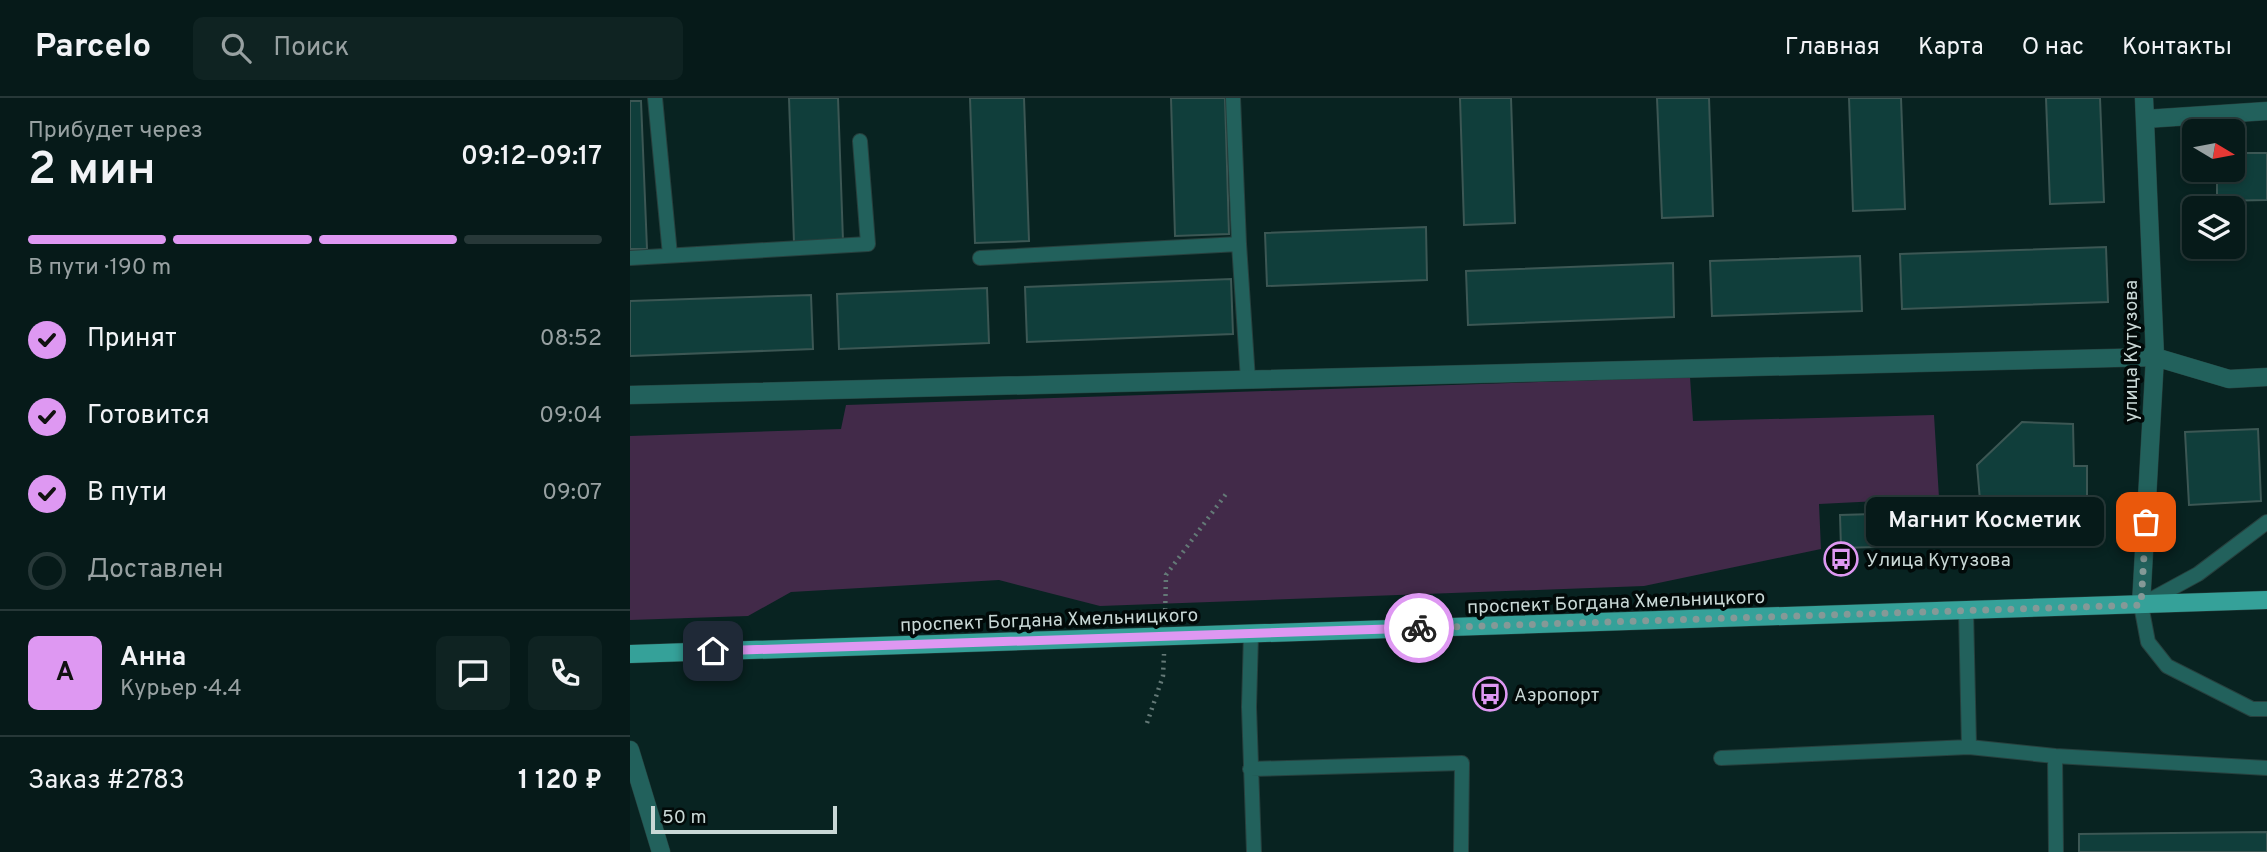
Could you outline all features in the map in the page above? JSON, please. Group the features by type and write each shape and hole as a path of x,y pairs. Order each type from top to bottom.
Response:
{"main road":[{"name":"проспект Богдана Хмельницкого","path":"630,654 2267,600"}],"street":[{"name":"улица Кутузова","path":"2141,605 2155,357 2144,98"},
{"path":"2145,119 2267,111"},
{"path":"630,395 2155,357 2229,379 2267,377"},
{"path":"630,750 661,852"}],"lane":[{"path":"655,98 670,255"},
{"path":"1233,98 1248,380"},
{"path":"630,258 868,244 860,141"},
{"path":"980,258 1239,244"},
{"path":"2267,522 2198,575 2141,605 2148,642 2167,666 2252,709 2267,709"},
{"path":"1966,610 1969,747"},
{"path":"1251,634 1250,769 1254,852"},
{"path":"1721,758 1969,747 2055,756 2267,768"},
{"path":"2055,756 2056,852"},
{"path":"1250,769 1462,763 1461,852"}],"path":[{"path":"1147,723 1163,676 1166,575 1226,494"}],"shaded area":[{"path":"1690,377 1693,421 1934,415 1939,498 1819,504 1821,549 1644,586 1100,606 999,580 791,592 748,616 630,620 630,436 841,429 846,405"}],"building":[{"path":"789,98 838,98 843,241 794,243"},
{"path":"970,98 1024,98 1029,241 975,243"},
{"path":"1171,98 1225,98 1229,234 1175,236"},
{"path":"1460,98 1511,98 1515,223 1464,225"},
{"path":"1657,98 1709,98 1713,216 1662,218"},
{"path":"1849,98 1901,98 1905,209 1853,211"},
{"path":"2046,98 2100,98 2104,202 2050,204"},
{"path":"630,101 641,101 647,249 630,249"},
{"path":"2245,153 2267,153 2267,200 2245,200 2245,196 2217,196 2217,182 2245,182"},
{"path":"1426,227 1427,280 1267,286 1265,233"},
{"path":"2106,247 2108,302 1902,309 1900,254"},
{"path":"1860,256 1862,311 1712,316 1710,261"},
{"path":"1673,263 1674,317 1468,325 1466,271"},
{"path":"1231,279 1233,334 1027,342 1025,287"},
{"path":"987,288 989,343 839,349 837,294"},
{"path":"811,295 813,349 630,356 630,301"},
{"path":"2022,422 2073,424 2074,466 2087,466 2087,508 2072,522 2025,526 2014,510 1981,512 1977,465"},
{"path":"2258,429 2261,501 2189,505 2185,432"},
{"path":"1908,513 1909,546 1841,548 1840,515"},
{"path":"2267,832 2267,852 2079,852 2079,834"}],"way so far":[{"path":"1419,628 2141,605 2146,522"}],"place":[{"name":"Магнит Косметик","path":"2146,522"},
{"name":"Улица Кутузова","path":"1841,559"},
{"name":"Аэропорт","path":"1490,694"}],"route":[{"path":"713,651 1419,628"}]}
